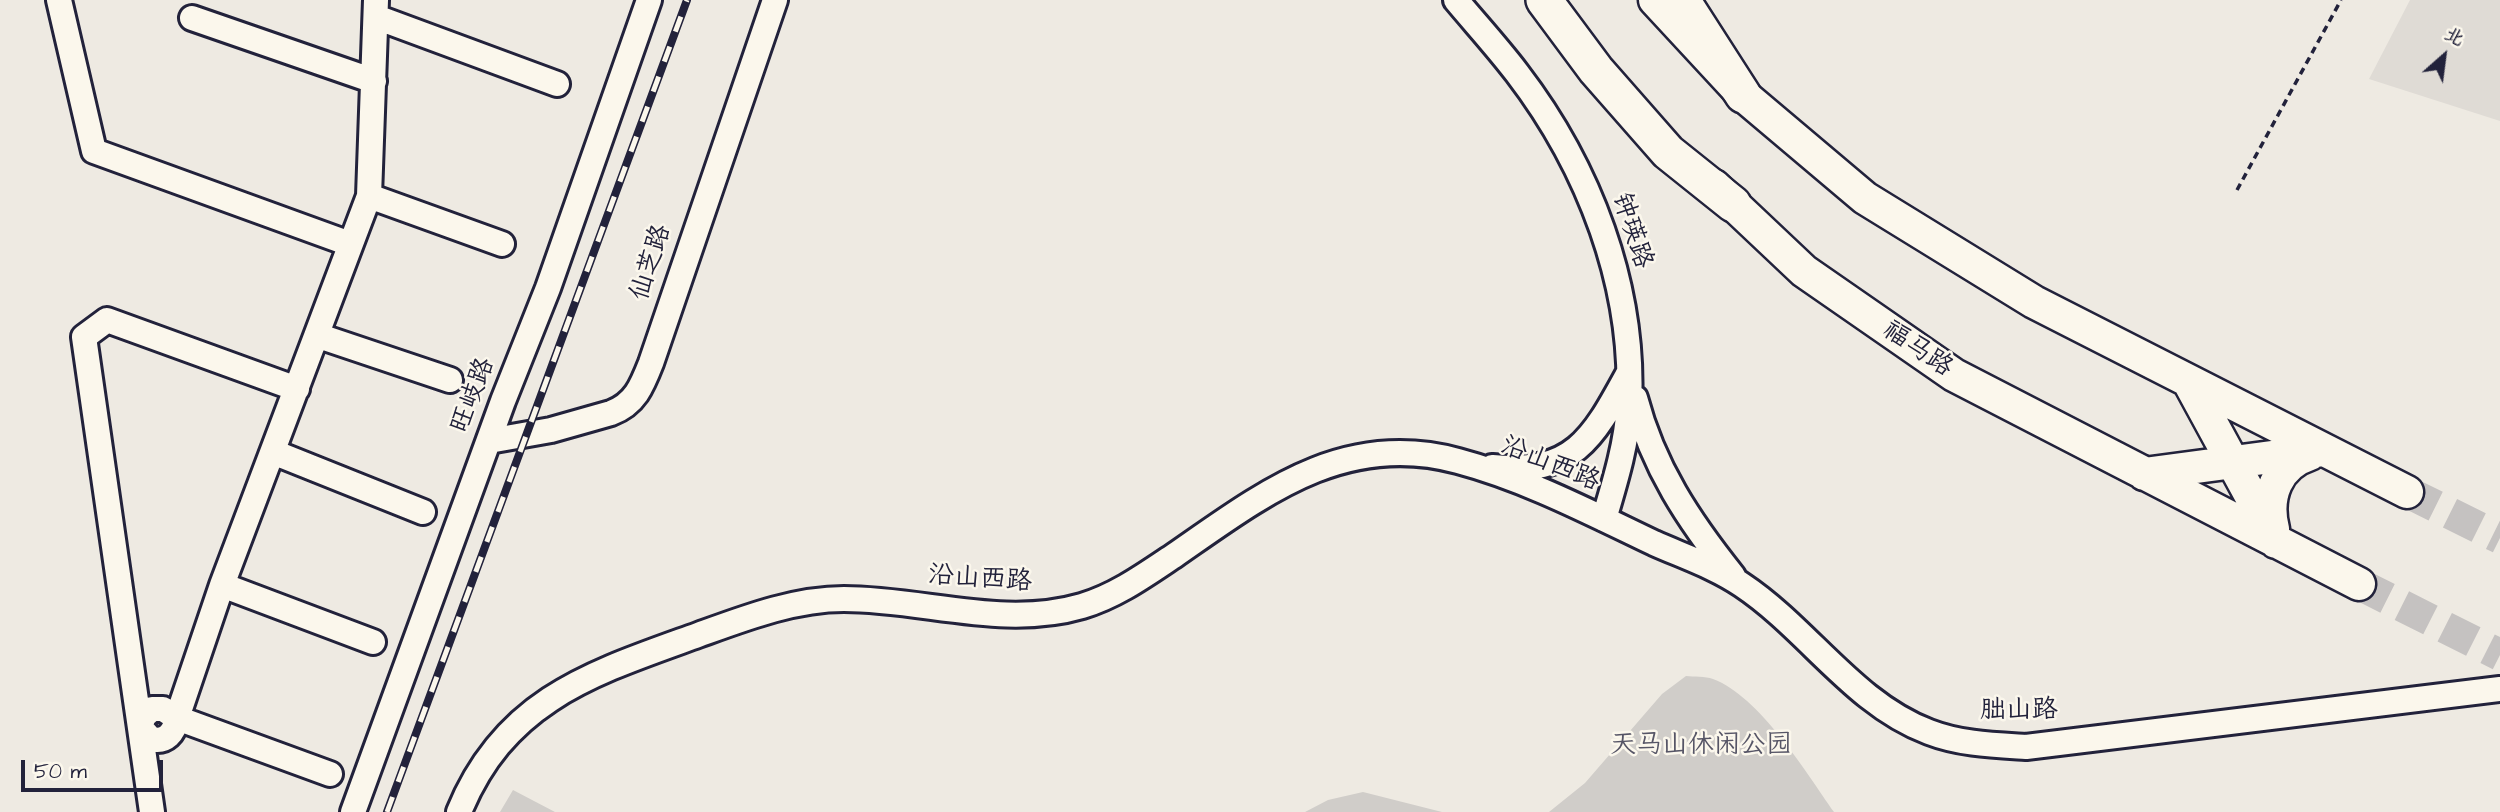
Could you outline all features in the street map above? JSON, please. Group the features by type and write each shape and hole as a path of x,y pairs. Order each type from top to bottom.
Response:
{"highway":[{"path":"1544,0 1596,70 1668,152 1733,204"},
{"path":"1682,0 1743,95"}],"main road":[{"name":"福马路","path":"1564,0 1623,85 1733,204 1804,271 1927,358 2013,408 2359,584"},
{"path":"1655,0 1743,95 1865,198 2034,302 2407,492"},
{"path":"2189,382 2276,542"},
{"path":"2144,474 2174,464 2198,443 2201,412 2189,382"},
{"path":"2144,474 2324,450"},
{"path":"2276,542 2268,509 2275,481 2294,459 2324,450"}],"street":[{"path":"60,0 94,151 350,244"},
{"name":"旺岐路","path":"353,812 548,288 649,0"},
{"name":"仙芝路","path":"489,441 551,430 621,410 637,395 651,363 775,0"},
{"name":"钟瑛路","path":"1456,0 1517,73 1577,169 1605,234 1621,305 1629,374 1626,432 1604,519"},
{"path":"140,727 151,739 161,740 170,735 222,585 319,336 369,196 376,8 557,84"},
{"path":"192,18 374,81"},
{"path":"369,196 502,244"},
{"path":"152,812 84,337 107,320 297,389"},
{"path":"319,336 450,380"},
{"path":"1474,466 1509,469 1536,466 1577,451 1606,412 1629,374"},
{"path":"1629,374 1643,427 1659,468 1691,522 1738,582"},
{"path":"273,452 423,512"},
{"name":"沿山西路","path":"459,812 473,781 494,750 516,725 553,695 606,667 730,623 793,604 841,599 999,615 1051,613 1082,606 1120,590 1254,500 1301,475 1334,462 1363,455 1406,453 1474,466 1604,519"},
{"name":"胐山路","path":"1604,519 1738,582 1765,602 1889,712 1934,734 1964,742 2026,747 2077,742 2500,689"},
{"path":"222,585 373,642"},
{"path":"177,718 330,774"}],"path":[{"path":"2237,190 2341,0"}],"shaded area":[{"path":"2410,0 2500,0 2500,121 2369,79"}],"green space":[{"name":"天马山休闲公园","path":"1686,676 1713,679 1747,701 1796,757 1834,812 1549,812 1585,783 1662,694"},
{"path":"513,790 555,812 500,812"},
{"path":"1363,792 1442,812 1305,812 1328,800"}],"tunnel":[{"path":"2407,492 2500,538"},
{"path":"2359,584 2500,655"}],"railway":[{"path":"387,812 687,0"}]}
